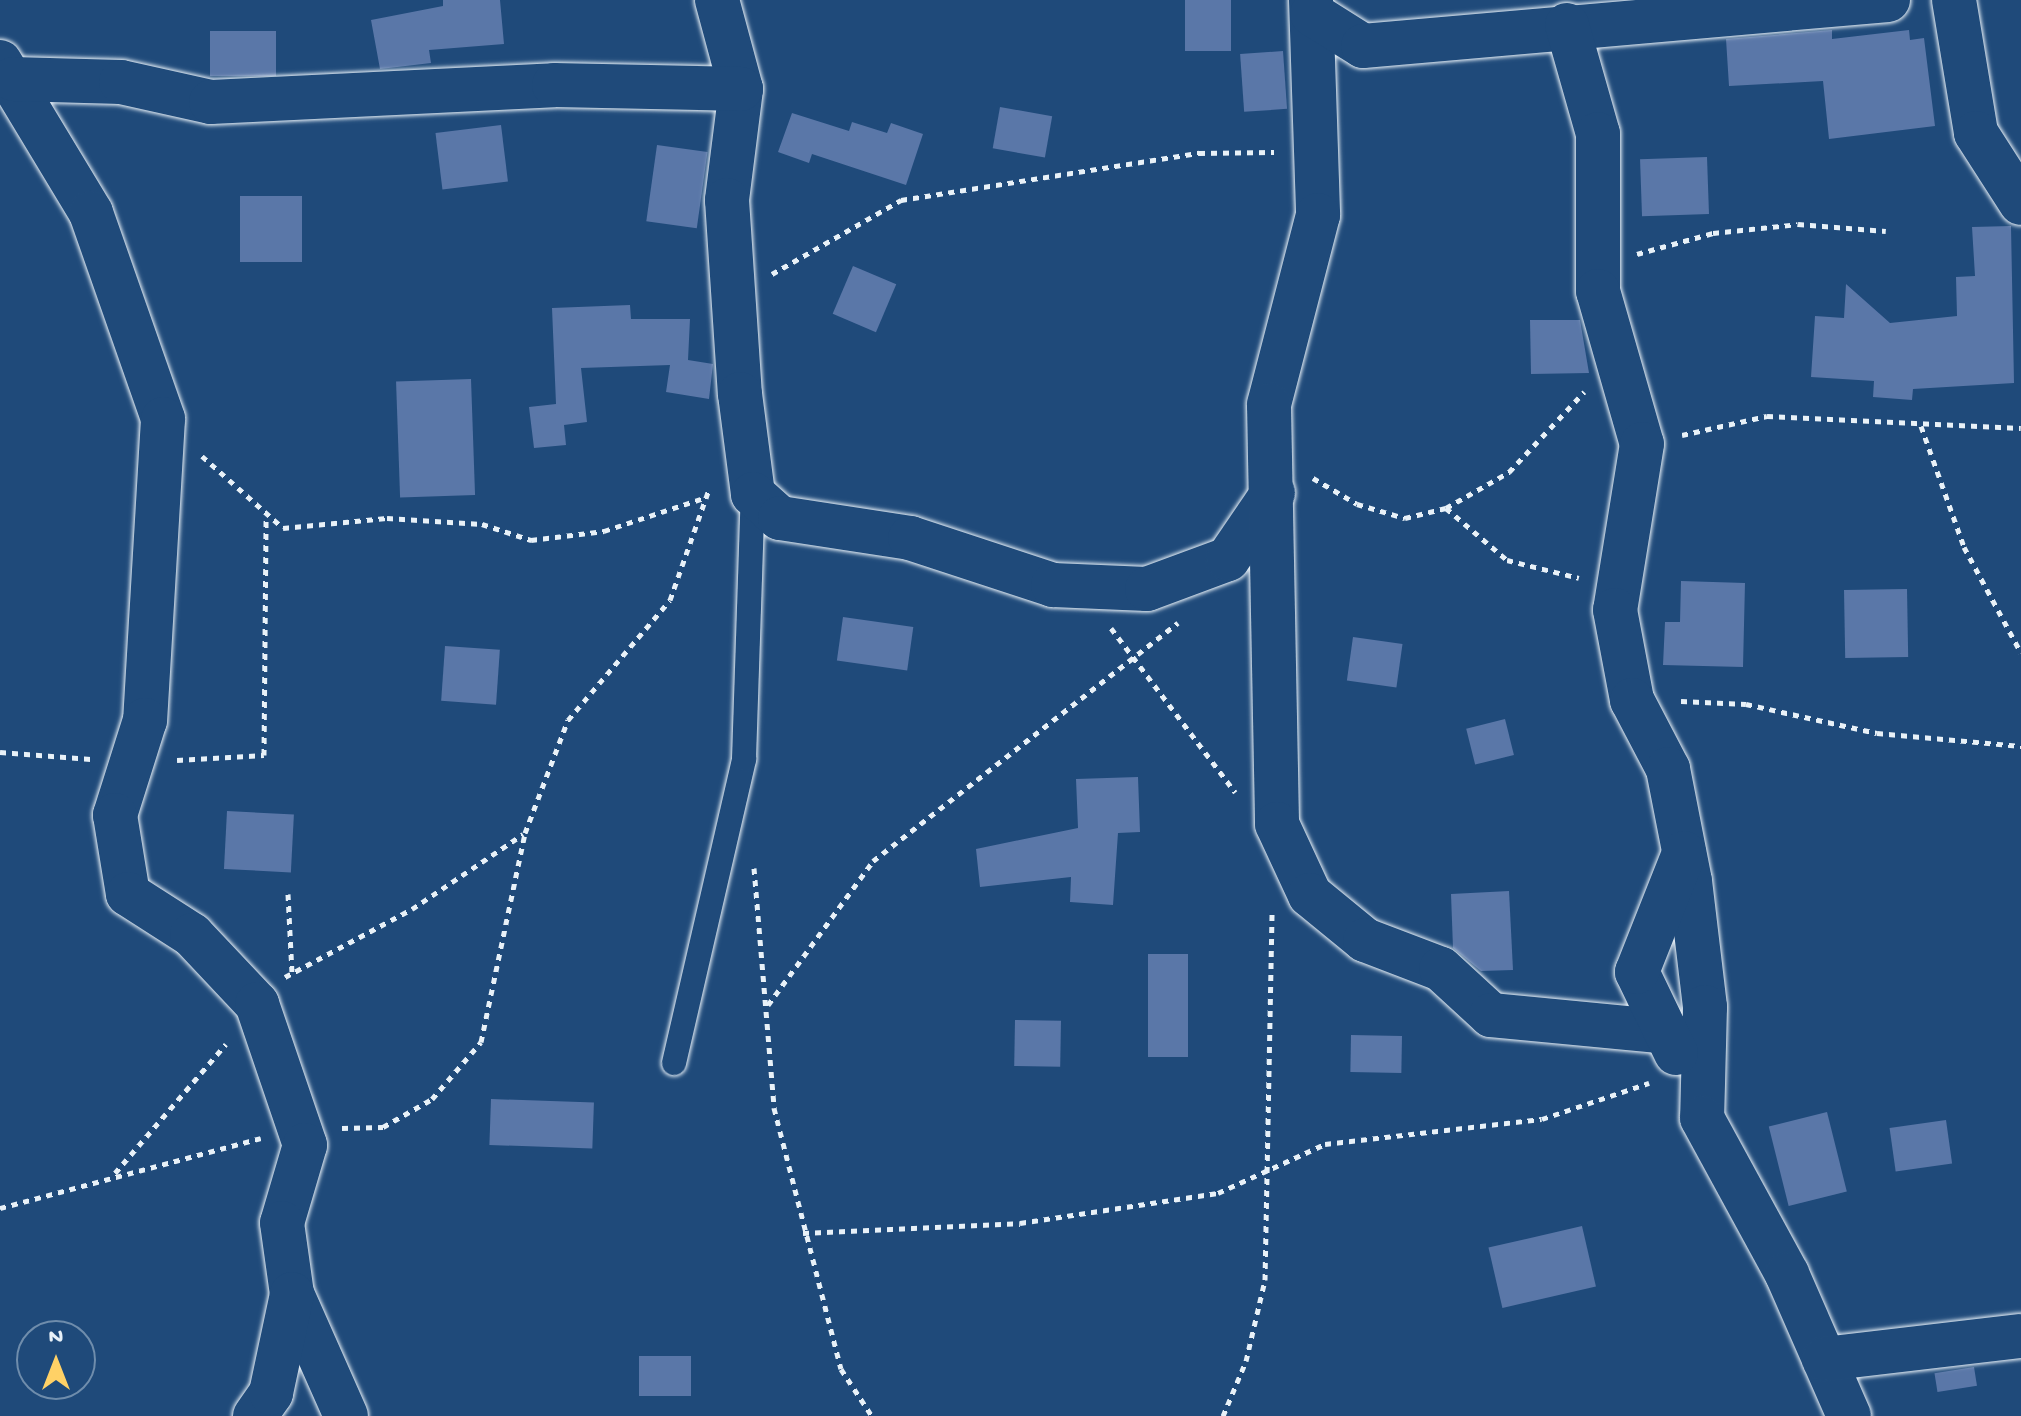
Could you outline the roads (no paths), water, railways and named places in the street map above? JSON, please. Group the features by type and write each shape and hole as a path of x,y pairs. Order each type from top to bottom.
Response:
{"street":[{"path":"717,0 741,89 727,200 739,299 740,394 753,494 780,518 910,538 1053,585 1147,589 1228,559 1272,473"},
{"path":"1311,7 1363,46 1567,25 1888,0"},
{"path":"1954,0 1976,133 2021,203"},
{"path":"1311,7 1318,215 1269,405 1277,824 1310,895 1365,940 1441,969 1491,1015 1667,1032"},
{"path":"1567,25 1598,134 1598,291 1642,444 1615,610 1632,700 1668,769 1684,853 1705,1007 1702,1118"},
{"path":"7,71 121,82 211,102 554,85 741,89"},
{"path":"7,71 91,213 163,419 145,720 115,815 128,894 192,935 257,1004 305,1145 282,1223 292,1294 346,1416"},
{"path":"1684,853 1637,972 1667,1032 1702,1118 1824,1359 1849,1416"},
{"path":"255,1416 271,1393 292,1294"},
{"path":"1824,1359 2021,1336"}],"lane":[{"path":"674,1063 744,759 753,494"}]}
